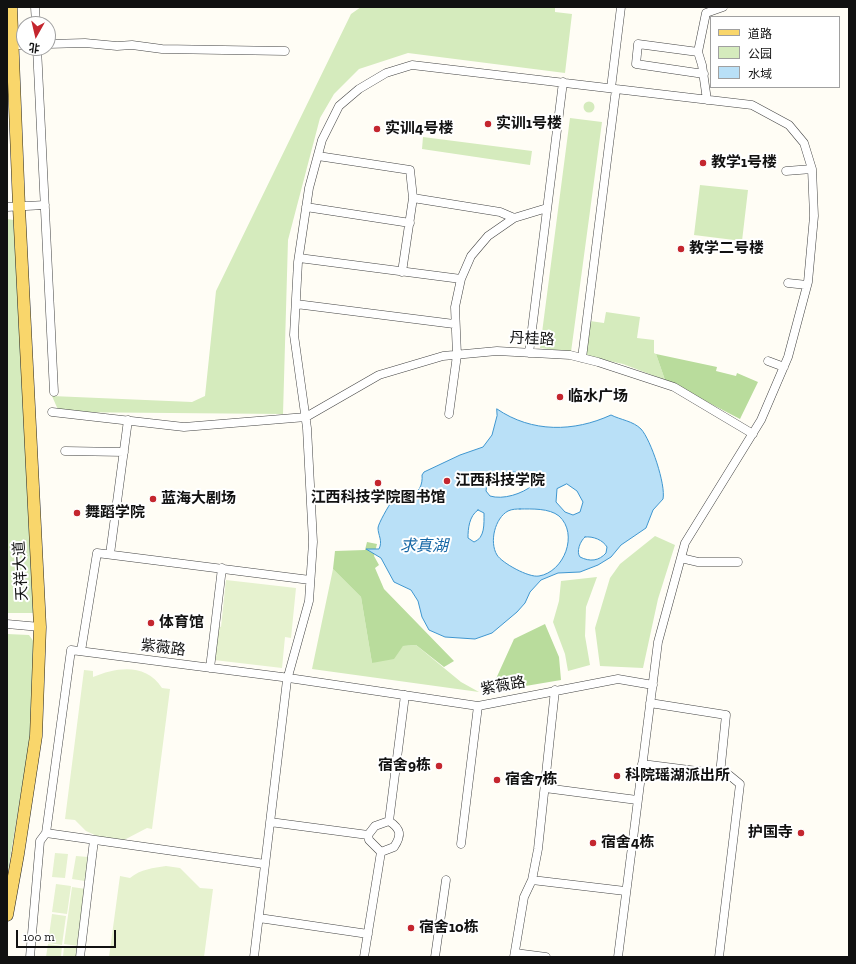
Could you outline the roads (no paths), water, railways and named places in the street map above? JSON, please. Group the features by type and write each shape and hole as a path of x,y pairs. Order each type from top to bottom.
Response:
{"main road":[{"name":"天祥大道","path":"11,7 16,34"},
{"name":"天祥大道","path":"7,915 36,736 40,627 13,207 18,56"}],"street":[{"path":"582,358 621,7"},
{"path":"707,100 704,74 698,52 706,13 722,7"},
{"path":"56,44 85,43 117,46 147,46 162,49 286,51"},
{"path":"698,52 638,44 636,64 704,74"},
{"path":"37,56 54,392"},
{"path":"254,957 288,678 309,601 314,536 306,417 294,335 299,258 306,207 322,140 339,106 359,88 386,73 412,64 752,105 789,125 804,143 812,169 814,216 807,285 788,357 761,420 685,543 658,642 625,892 618,957"},
{"path":"529,353 563,82"},
{"path":"318,156 410,170 413,198 402,272"},
{"path":"786,171 812,169"},
{"path":"413,198 500,212 514,218"},
{"path":"13,207 45,205"},
{"path":"306,207 410,223"},
{"path":"449,414 457,355 454,324 455,308 461,279 472,256 488,236 514,218 547,208"},
{"path":"299,258 461,279"},
{"path":"788,283 807,285"},
{"path":"296,304 454,324"},
{"name":"丹桂路","path":"306,417 379,375 443,356 497,351 570,355 582,358 674,388 753,434"},
{"path":"768,361 784,367"},
{"path":"52,412 184,427 306,417"},
{"path":"110,554 128,420"},
{"path":"65,451 124,452"},
{"path":"30,957 40,841 46,833 71,650 81,651 97,553 310,580"},
{"path":"681,558 698,562 738,562"},
{"path":"210,668 222,568"},
{"path":"7,624 40,627"},
{"name":"紫薇路","path":"81,651 288,678 478,706 618,679 653,685"},
{"path":"546,957 514,955 524,897 532,880 538,849 555,690"},
{"path":"389,821 405,695"},
{"path":"650,703 726,714 720,774"},
{"path":"461,844 478,706"},
{"path":"642,764 729,775 740,784 719,957"},
{"path":"545,788 637,800"},
{"path":"381,852 368,840 368,834 375,826 389,821"},
{"path":"381,852 394,847 400,838 400,832 395,825 389,821"},
{"path":"270,822 368,834"},
{"path":"46,833 265,864"},
{"path":"80,957 94,840"},
{"path":"364,957 381,852"},
{"path":"435,957 446,880"},
{"path":"532,880 625,892"},
{"path":"259,918 368,934"}],"water":[{"name":"求真湖","path":"497,409 510,417 539,426 568,427 597,421 611,415 638,426 645,435 657,463 662,484 663,499 653,510 646,528 621,545 611,557 598,565 580,572 558,573 541,580 530,592 525,603 517,612 492,633 475,639 445,637 429,630 422,617 418,601 411,590 394,582 381,558 366,549 379,549 381,543 378,526 386,510 394,499 398,497 409,497 415,494 421,485 422,475 424,472 460,455 483,447 492,435 497,416","holes":["511,472 518,472 533,480 533,485 523,491 506,497 495,497 490,496 486,491 487,483","567,484 577,491 583,502 580,512 573,515 565,512 556,502 557,489","478,510 484,513 484,522 482,534 478,540 474,542 468,538 468,534 470,523","510,510 540,510 555,513 565,524 568,532 566,551 562,560 548,573 539,576 529,575 510,566 497,555 494,544 497,525 503,514","585,537 598,539 607,547 606,553 600,558 594,560 587,560 580,557 578,552"]}],"place":[{"name":"实训1号楼","path":"488,124"},
{"name":"实训4号楼","path":"377,129"},
{"name":"教学1号楼","path":"703,163"},
{"name":"教学二号楼","path":"681,249"},
{"name":"临水广场","path":"560,397"},
{"name":"江西科技学院","path":"447,481"},
{"name":"江西科技学院图书馆","path":"378,483"},
{"name":"蓝海大剧场","path":"153,499"},
{"name":"舞蹈学院","path":"77,513"},
{"name":"体育馆","path":"151,623"},
{"name":"宿舍9栋","path":"439,766"},
{"name":"科院瑶湖派出所","path":"617,776"},
{"name":"宿舍7栋","path":"497,780"},
{"name":"护国寺","path":"801,833"},
{"name":"宿舍4栋","path":"593,843"},
{"name":"宿舍10栋","path":"411,928"}]}
